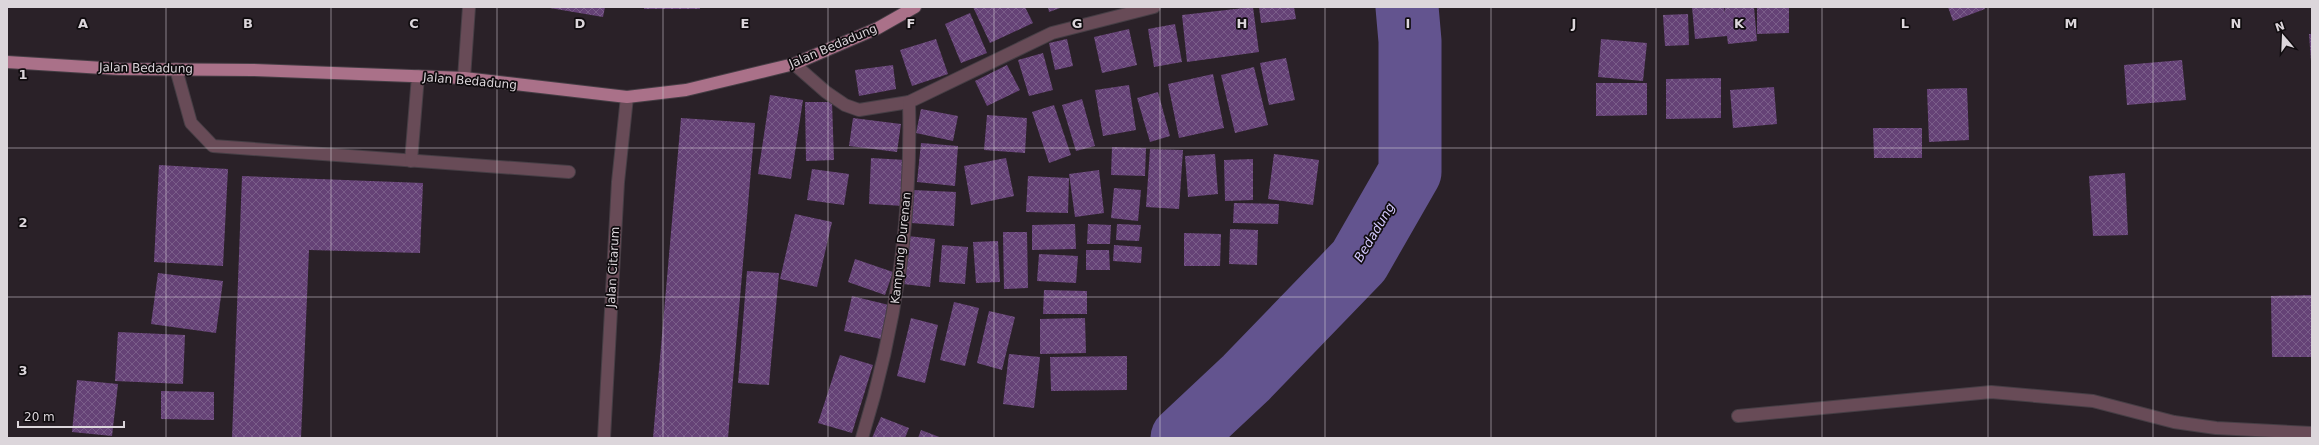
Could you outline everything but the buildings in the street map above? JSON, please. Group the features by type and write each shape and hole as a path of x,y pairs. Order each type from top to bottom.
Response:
{"main road":[{"name":"Jalan Bedadung","path":"7,62 119,69 176,69 464,78 627,97 686,90 794,64 878,28 915,7"}],"street":[{"path":"464,78 469,7"},
{"path":"794,64 826,92 845,104 860,110 909,102 1052,33 1154,7"},
{"path":"176,69 191,123 212,146 569,172"},
{"path":"411,161 418,76"},
{"name":"Jalan Citarum","path":"604,438 618,182 627,97"},
{"name":"Kampung Durenan","path":"862,438 879,382 899,288 910,149 909,102"},
{"path":"1738,416 1991,392 2093,401 2174,422 2216,428 2312,434"}],"waterway":[{"name":"Bedadung","path":"1182,438 1246,378 1359,261 1410,172 1410,41 1407,7"}]}
